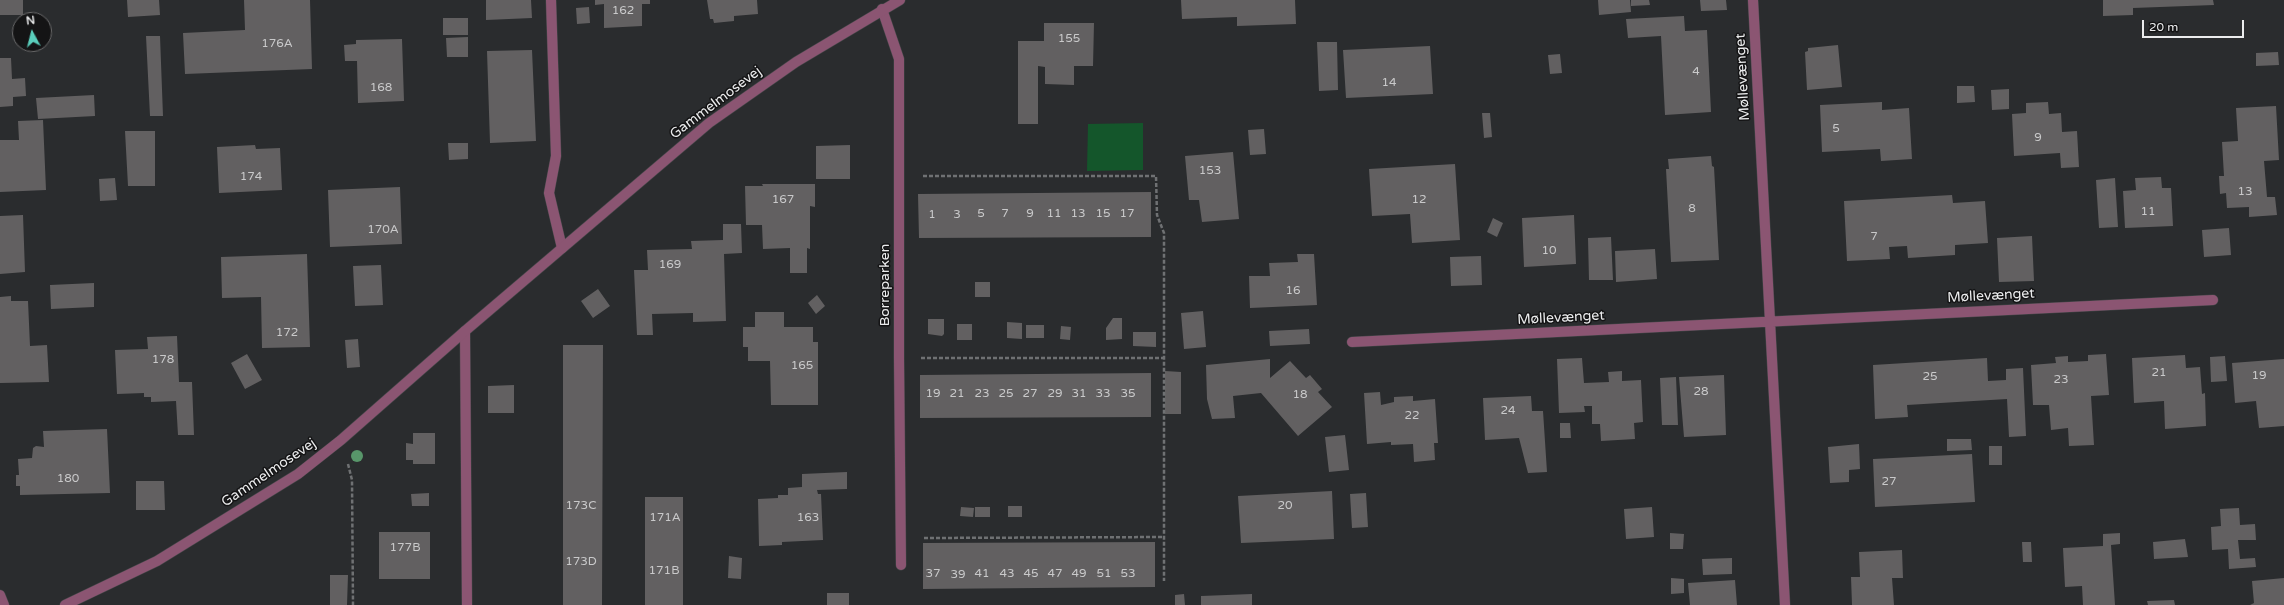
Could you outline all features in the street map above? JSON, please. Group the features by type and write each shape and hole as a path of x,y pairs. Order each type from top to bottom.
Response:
{"street":[{"path":"551,0 556,156 549,193 562,248"},
{"name":"Gammelmosevej","path":"65,605 157,561 298,474 341,440 465,331 709,123 796,62 882,9 900,0"},
{"name":"Møllevænget","path":"1753,0 1785,605"},
{"name":"Borreparken","path":"882,9 899,59 898,358 901,565"},
{"name":"Møllevænget","path":"1352,342 2212,300"},
{"path":"465,331 467,605"},
{"path":"0,595 4,605"}],"path":[{"path":"899,176 1156,176 1157,214 1164,233 1164,581"},
{"path":"898,358 1164,358"},
{"path":"341,440 352,480 353,605"},
{"path":"900,538 1165,536"}],"green space":[{"path":"1143,123 1143,170 1087,171 1088,124"}],"building":[{"path":"0,0 23,0 23,12 12,12 12,15 0,15"},
{"path":"127,0 159,0 160,15 128,17"},
{"path":"244,0 310,0 312,69 185,74 183,33 245,30"},
{"path":"486,0 531,0 532,18 486,20"},
{"path":"595,0 650,0 650,4 642,4 642,26 604,28 604,4 595,5"},
{"path":"707,0 757,0 758,14 734,16 734,21 714,23 713,19 710,19"},
{"path":"1181,0 1295,0 1296,24 1237,26 1237,17 1182,19"},
{"path":"1598,0 1630,0 1631,12 1599,15"},
{"path":"1631,0 1649,0 1650,5 1631,6"},
{"path":"1700,0 1726,0 1727,10 1701,11"},
{"path":"2103,0 2213,0 2214,5 2133,8 2133,15 2103,16"},
{"path":"589,7 590,23 577,24 576,8"},
{"path":"1684,16 1685,31 1707,30 1711,112 1665,115 1661,36 1628,38 1626,19"},
{"path":"443,18 468,18 468,35 443,35"},
{"path":"1044,23 1094,23 1093,66 1074,66 1074,85 1045,84 1045,67 1038,66 1038,124 1018,124 1018,41 1044,41"},
{"path":"146,36 160,36 163,116 150,116"},
{"path":"468,37 468,57 447,57 446,38"},
{"path":"402,39 404,101 358,103 357,61 345,61 344,45 356,44 356,40"},
{"path":"1317,42 1337,42 1338,90 1319,91"},
{"path":"1838,45 1842,87 1807,90 1805,52 1808,51 1808,48"},
{"path":"1430,46 1433,94 1346,98 1343,50"},
{"path":"532,50 536,141 490,143 487,51"},
{"path":"2278,52 2279,65 2256,66 2256,53"},
{"path":"1560,54 1562,73 1550,74 1548,55"},
{"path":"0,58 11,58 12,79 25,78 26,96 13,97 13,106 0,107"},
{"path":"1957,86 1974,86 1975,102 1957,103"},
{"path":"2009,89 2009,109 1992,110 1991,90"},
{"path":"94,95 95,116 38,119 36,98"},
{"path":"1882,102 1882,110 1909,108 1912,159 1881,161 1880,149 1822,152 1820,105"},
{"path":"2048,102 2049,114 2061,113 2062,132 2077,131 2079,167 2061,168 2060,153 2014,156 2012,114 2026,113 2026,103"},
{"path":"2276,106 2279,160 2264,161 2267,197 2275,197 2277,215 2249,217 2249,207 2227,208 2226,193 2220,194 2219,176 2224,176 2222,142 2238,141 2236,108"},
{"path":"1482,113 1490,113 1492,137 1484,138"},
{"path":"43,120 46,190 0,192 0,140 19,140 18,121"},
{"path":"1264,129 1266,154 1250,155 1248,130"},
{"path":"125,131 155,131 155,186 128,186"},
{"path":"448,143 468,143 468,159 449,160"},
{"path":"255,145 256,149 280,148 282,190 219,193 217,147"},
{"path":"850,145 850,179 816,179 816,146"},
{"path":"1233,152 1239,219 1202,222 1199,200 1189,200 1185,156"},
{"path":"1711,156 1712,166 1714,167 1719,260 1671,262 1666,169 1669,169 1668,159"},
{"path":"1455,164 1460,240 1412,243 1410,214 1372,216 1369,169"},
{"path":"2161,177 2162,188 2171,188 2173,226 2125,228 2123,191 2136,190 2135,178"},
{"path":"115,178 117,200 100,201 99,179"},
{"path":"2115,178 2118,227 2099,228 2096,180"},
{"path":"762,184 815,184 815,207 810,206 810,249 807,248 807,273 790,273 790,248 763,249 762,225 746,225 745,186 763,186"},
{"path":"400,187 402,244 330,247 328,190"},
{"path":"1151,192 1151,237 919,238 918,194"},
{"path":"1952,195 1953,203 1985,201 1988,243 1955,245 1955,255 1908,258 1907,246 1889,247 1890,259 1847,261 1844,201"},
{"path":"23,215 25,272 0,274 0,216"},
{"path":"1574,215 1576,264 1524,267 1522,218"},
{"path":"1493,218 1503,223 1497,237 1487,232"},
{"path":"723,224 741,224 742,253 724,254 726,321 693,322 693,313 652,314 653,335 637,335 634,270 648,270 647,250 692,249 691,241 723,240"},
{"path":"2229,228 2231,255 2204,257 2202,230"},
{"path":"2032,236 2034,281 1999,282 1997,238"},
{"path":"1611,237 1613,280 1589,280 1588,238"},
{"path":"1655,249 1657,279 1616,282 1615,251"},
{"path":"307,254 310,347 262,348 261,297 222,298 221,257"},
{"path":"1297,254 1314,254 1317,305 1250,308 1249,276 1270,276 1269,263 1298,262"},
{"path":"1481,256 1482,285 1451,286 1450,257"},
{"path":"381,265 383,305 355,306 353,266"},
{"path":"975,282 990,282 990,297 975,297"},
{"path":"94,283 94,307 51,309 50,285"},
{"path":"598,289 610,306 593,318 581,301"},
{"path":"817,295 825,306 816,314 808,303"},
{"path":"11,296 11,301 28,301 30,346 47,345 49,382 0,383 0,297"},
{"path":"1203,311 1206,347 1184,349 1181,313"},
{"path":"755,312 784,312 784,327 813,327 813,342 818,342 818,405 771,405 770,361 748,361 748,347 743,347 743,327 755,327"},
{"path":"1113,318 1122,318 1122,339 1106,340 1106,328"},
{"path":"928,319 944,319 944,334 942,336 928,334"},
{"path":"1007,322 1022,323 1022,339 1007,338"},
{"path":"957,324 972,324 972,340 957,340"},
{"path":"1026,325 1044,325 1044,338 1026,338"},
{"path":"1061,326 1071,327 1070,340 1060,339"},
{"path":"1309,329 1310,344 1270,346 1269,331"},
{"path":"1133,332 1156,332 1156,347 1133,346"},
{"path":"177,336 179,382 192,382 194,435 178,435 176,401 151,402 151,397 144,397 144,393 117,394 115,350 148,349 147,337"},
{"path":"358,339 360,367 347,368 345,340"},
{"path":"563,345 603,345 602,605 563,605"},
{"path":"247,354 262,380 245,389 231,363"},
{"path":"2106,354 2109,395 2091,396 2094,445 2069,446 2068,428 2051,430 2049,405 2033,405 2031,365 2056,363 2055,357 2068,356 2068,362 2088,361 2088,355"},
{"path":"2185,355 2186,368 2200,367 2202,394 2205,393 2206,426 2165,429 2164,401 2134,403 2132,358"},
{"path":"2225,356 2227,381 2211,382 2210,357"},
{"path":"1582,358 1584,383 1609,382 1608,372 1622,371 1622,381 1641,380 1643,422 1634,423 1635,439 1601,441 1600,424 1592,424 1592,406 1584,406 1585,412 1559,413 1557,359"},
{"path":"1987,358 1988,381 2006,380 2006,369 2023,368 2026,436 2009,437 2007,399 1907,405 1908,417 1875,419 1873,365"},
{"path":"1270,359 1270,378 1290,361 1306,378 1310,375 1322,389 1318,392 1332,407 1298,436 1261,393 1233,396 1235,418 1212,419 1207,399 1206,365"},
{"path":"2284,359 2284,426 2259,428 2256,401 2235,403 2232,363"},
{"path":"1165,371 1181,372 1181,414 1165,414"},
{"path":"1151,373 1151,417 920,418 920,375"},
{"path":"1724,375 1726,435 1684,437 1679,377"},
{"path":"1676,377 1678,425 1662,425 1660,378"},
{"path":"514,385 514,413 488,413 488,386"},
{"path":"1380,392 1381,405 1394,402 1394,397 1413,396 1413,401 1435,399 1438,443 1434,443 1435,460 1414,462 1413,444 1391,445 1391,442 1367,444 1364,393"},
{"path":"1531,396 1532,411 1543,411 1547,472 1528,473 1519,438 1485,440 1483,398"},
{"path":"1560,423 1570,423 1571,438 1560,438"},
{"path":"107,429 110,493 20,495 20,486 16,486 16,475 19,475 18,459 32,458 33,448 36,446 44,447 43,431"},
{"path":"413,433 435,433 435,464 413,464 413,460 406,460 406,443 413,444"},
{"path":"1345,435 1349,470 1329,472 1325,437"},
{"path":"1947,439 1971,439 1972,450 1947,451"},
{"path":"1859,444 1860,469 1849,470 1849,482 1830,483 1828,447"},
{"path":"1989,446 2002,446 2002,465 1989,465"},
{"path":"1972,454 1975,502 1875,507 1873,459"},
{"path":"847,472 847,489 817,490 818,494 821,494 823,540 782,542 782,545 759,546 758,499 778,498 778,495 788,495 788,488 802,487 802,474"},
{"path":"136,481 164,481 165,510 136,510"},
{"path":"1332,491 1334,539 1241,543 1238,496"},
{"path":"429,493 429,506 412,506 411,494"},
{"path":"1366,493 1368,527 1352,528 1350,494"},
{"path":"645,497 683,497 683,605 645,605"},
{"path":"1008,506 1022,506 1022,517 1008,517"},
{"path":"961,507 974,508 973,517 960,516"},
{"path":"975,507 990,507 990,517 975,517"},
{"path":"1652,507 1654,537 1626,539 1624,509"},
{"path":"2239,508 2240,525 2255,524 2256,540 2238,540 2240,559 2255,558 2256,567 2229,569 2228,549 2212,550 2211,527 2221,526 2220,509"},
{"path":"379,532 430,532 430,579 379,579"},
{"path":"1670,533 1684,534 1683,549 1670,549"},
{"path":"2120,533 2120,544 2111,545 2115,605 2083,605 2082,586 2065,587 2063,548 2103,546 2103,534"},
{"path":"2185,539 2188,557 2154,559 2153,542"},
{"path":"1155,542 1155,587 923,589 923,543"},
{"path":"2022,542 2031,542 2032,562 2023,562"},
{"path":"1902,550 1903,578 1892,578 1894,605 1852,605 1851,577 1860,577 1859,552"},
{"path":"729,556 742,558 741,579 728,578"},
{"path":"1732,558 1732,574 1703,575 1702,559"},
{"path":"330,575 348,575 347,605 330,605"},
{"path":"1671,578 1684,579 1684,593 1671,594"},
{"path":"2284,578 2284,605 2250,605 2254,603 2252,581"},
{"path":"1735,580 1737,605 1690,605 1688,583"},
{"path":"827,593 849,593 849,605 827,605"},
{"path":"1184,594 1185,605 1175,605 1175,595"},
{"path":"1252,594 1252,605 1201,605 1201,596"},
{"path":"2174,600 2175,605 2148,605 2147,601"}]}
